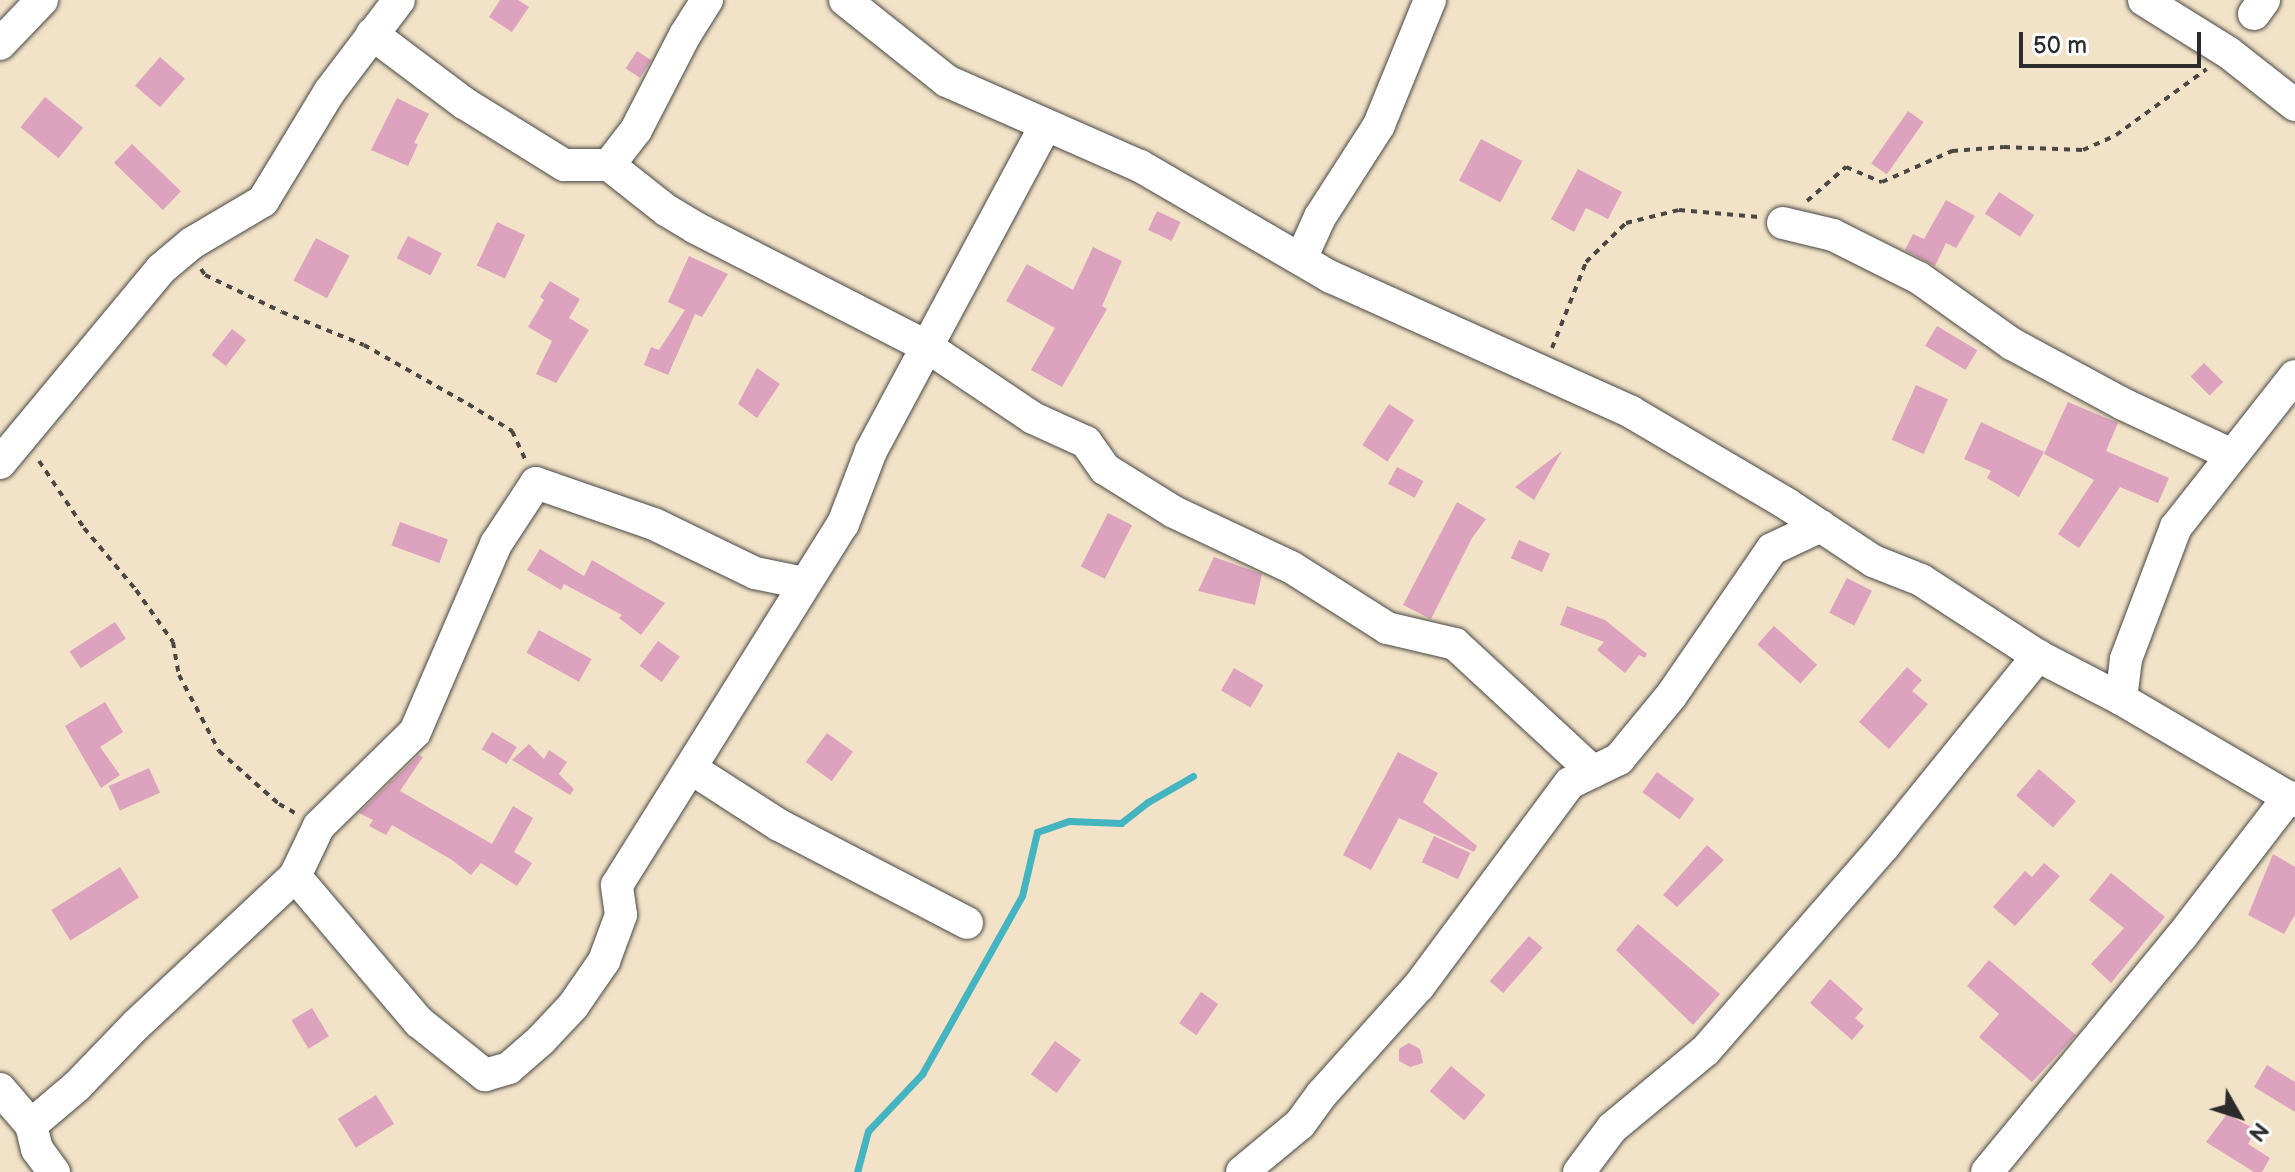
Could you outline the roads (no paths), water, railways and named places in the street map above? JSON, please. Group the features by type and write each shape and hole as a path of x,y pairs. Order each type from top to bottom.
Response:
{"street":[{"path":"0,44 42,0"},
{"path":"0,463 161,269 192,243 263,201 330,91 399,0"},
{"path":"609,165 636,130 685,35 707,0"},
{"path":"845,0 947,81 1045,127 1140,166 1331,277 1631,412 1821,526 1873,561 1921,580 2038,656 2121,699 2292,799 1987,1172"},
{"path":"1301,259 1320,217 1379,125 1430,0"},
{"path":"2144,0 2229,53 2295,105"},
{"path":"372,34 475,111 564,165 609,165 666,210 696,228 929,348 1033,418 1086,442 1105,469 1174,512 1303,574 1387,628 1455,644 1593,772"},
{"path":"295,876 419,1022 485,1075 509,1068 541,1040 573,1006 604,961 621,915 617,885 843,524 871,451 1045,127"},
{"path":"1783,223 1833,235 1919,278 2012,344 2123,404 2230,454"},
{"path":"2121,699 2126,659 2176,527 2230,454 2295,376"},
{"path":"31,1125 77,1086 136,1025 295,876 319,826 415,732 496,544 536,483 654,524 755,573 804,583"},
{"path":"1242,1172 1300,1124 1322,1094 1419,986 1570,783 1619,759 1671,696 1772,549 1821,526"},
{"path":"1579,1172 1612,1128 1706,1050 1884,846 2038,656"},
{"path":"692,769 779,825 967,923"},
{"path":"0,1089 31,1125 37,1149 54,1172"}],"waterway":[{"path":"857,1172 868,1131 922,1074 1022,896 1037,832 1069,821 1121,823 1148,802 1193,776"}]}
